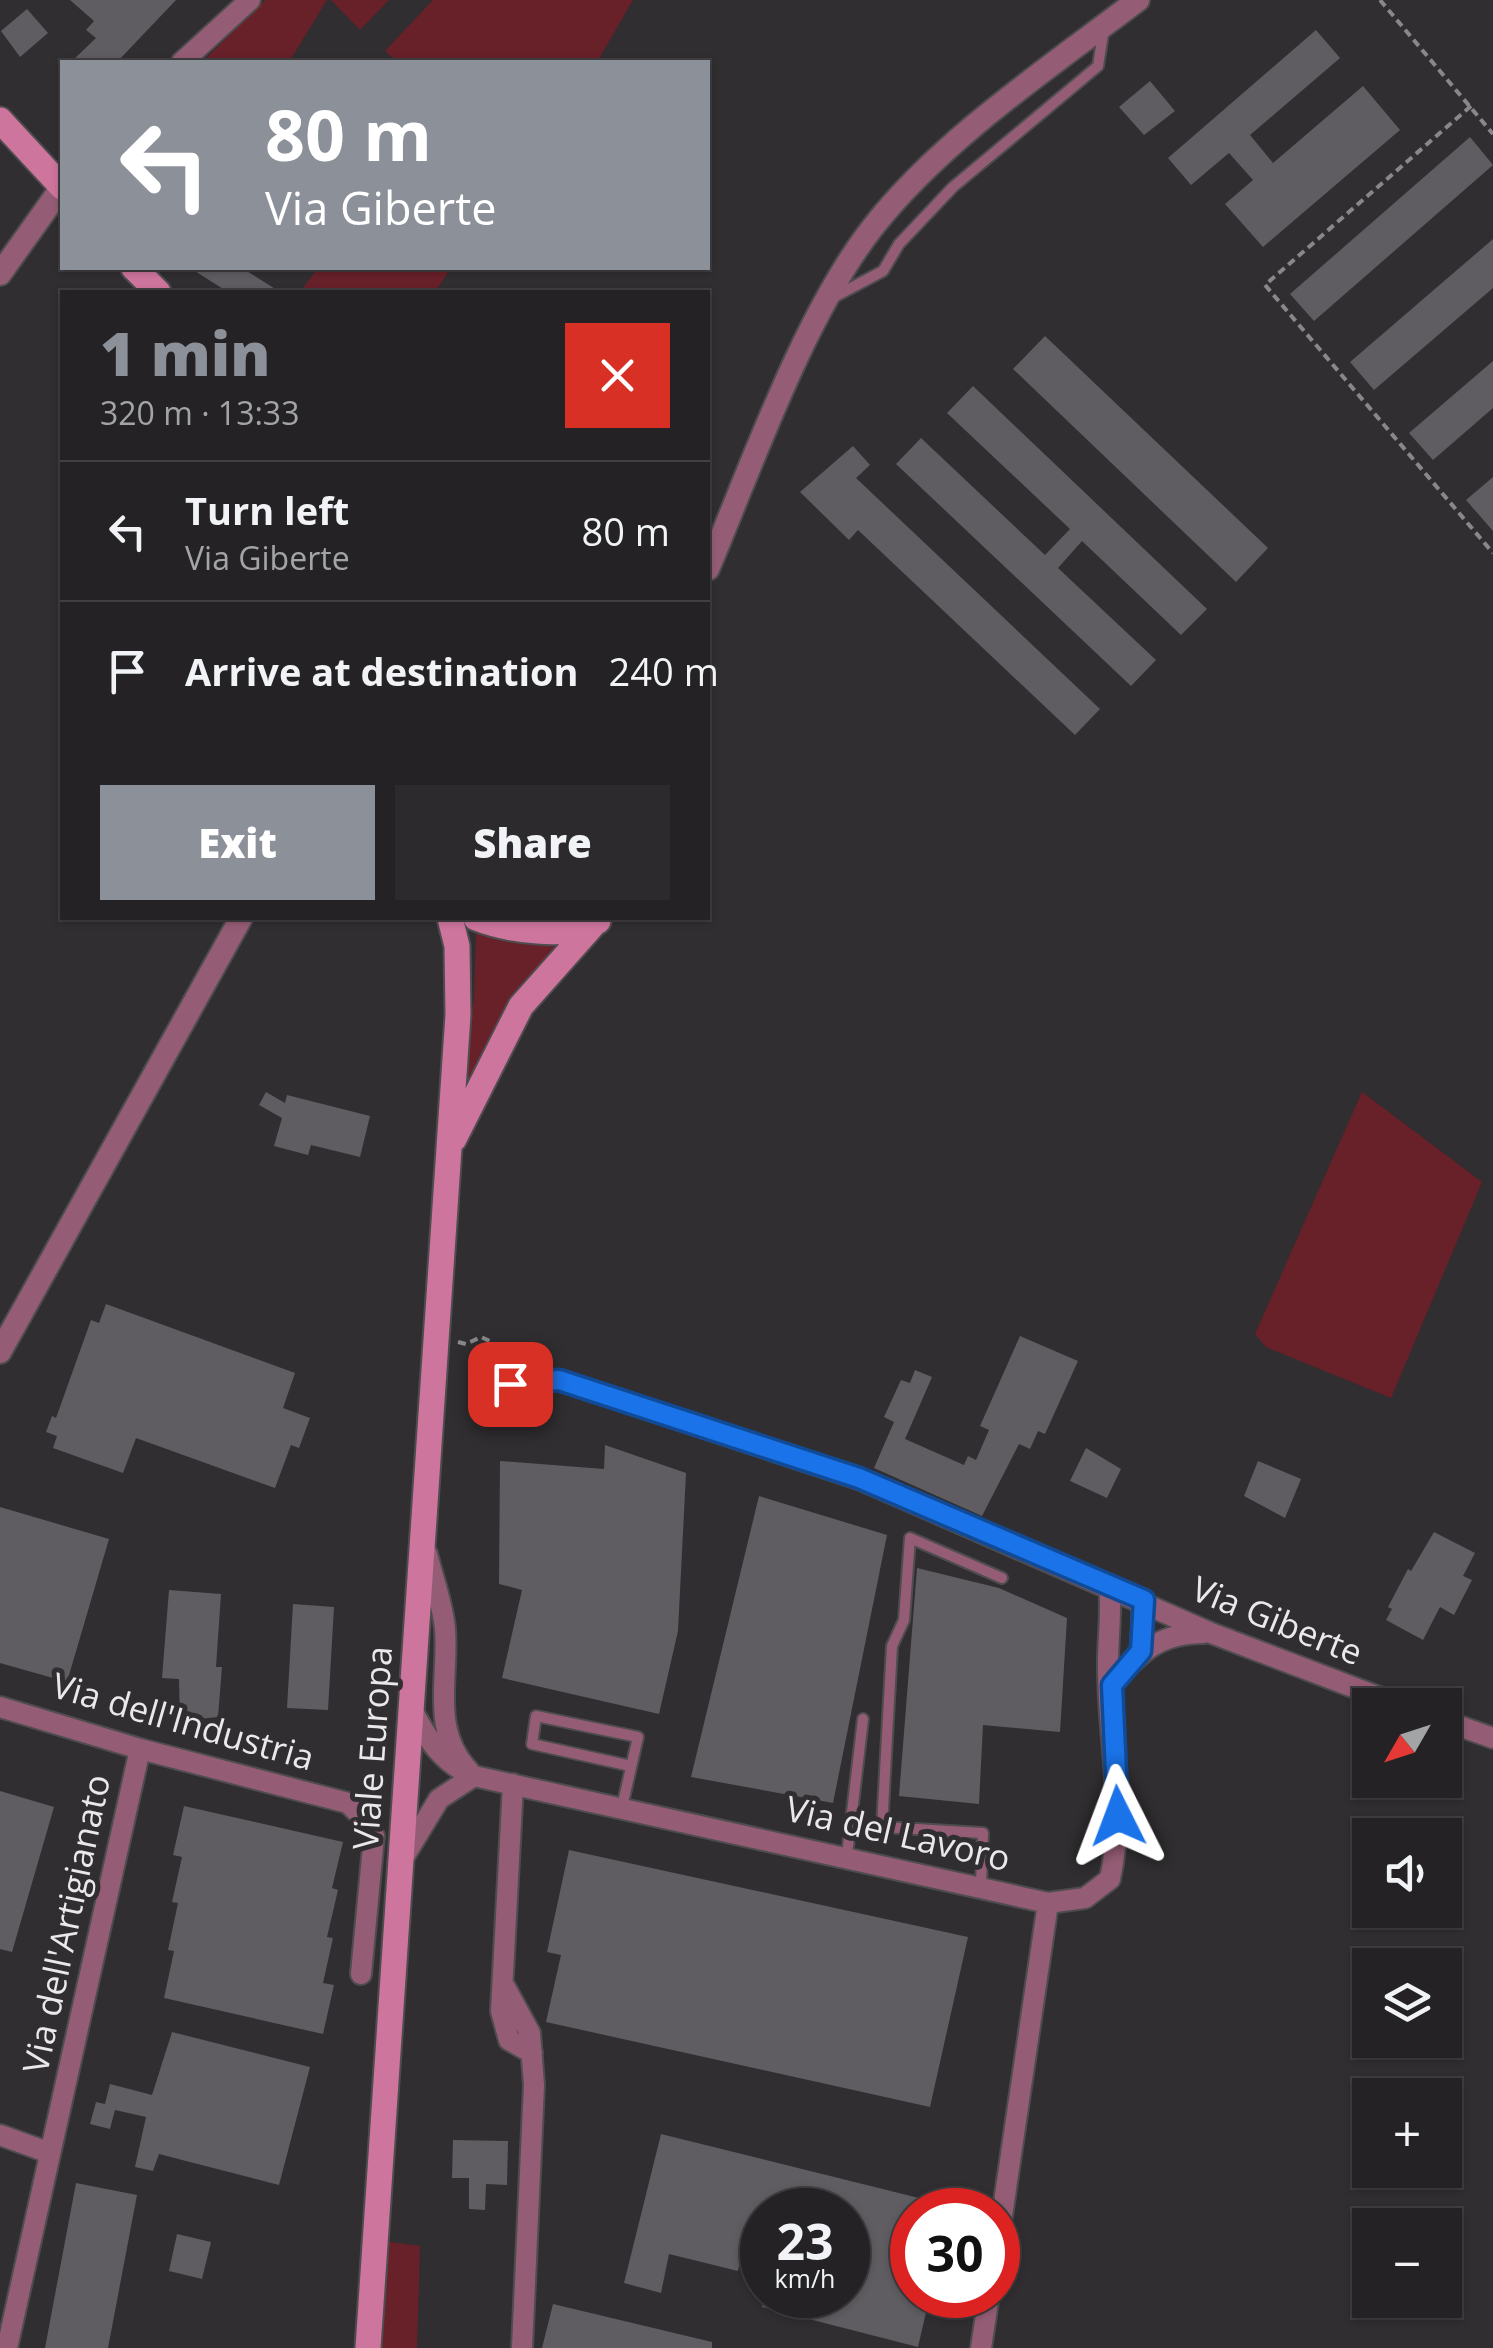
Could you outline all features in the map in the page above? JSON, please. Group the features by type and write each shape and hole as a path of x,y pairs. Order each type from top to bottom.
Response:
{"main road":[{"path":"0,120 60,185"},
{"path":"136,270 156,290"},
{"name":"Viale Europa","path":"368,2348 458,1015 457,946 450,920"},
{"path":"486,920 527,928 598,922"},
{"path":"448,1152 521,1006 598,922"}],"street":[{"path":"184,60 250,0"},
{"path":"710,565 828,300 873,227 948,151 1138,0"},
{"path":"0,274 60,190"},
{"path":"0,1352 240,920"},
{"name":"Via Giberte","path":"510,1384 559,1380 859,1478 1144,1600 1211,1633 1355,1688"},
{"path":"400,1864 440,1799 474,1776 462,1763 447,1732 441,1695 445,1629 421,1530"},
{"name":"Via del Lavoro","path":"411,1708 432,1746 457,1769 474,1776 848,1855 1048,1903 1085,1898 1110,1879 1118,1841 1112,1685 1107,1667 1110,1586"},
{"path":"1110,1632 1120,1615 1144,1600"},
{"path":"1141,1651 1144,1600"},
{"path":"1112,1685 1141,1651 1176,1633 1211,1633"},
{"name":"Via dell'Industria","path":"0,1707 348,1804 368,1822 374,1836 362,1974"},
{"path":"1462,1727 1493,1738"},
{"name":"Via dell'Artigianato","path":"7,2348 140,1749"},
{"path":"513,1784 505,1987 530,2033 532,2053 522,2348"},
{"path":"1006,2188 1048,1903"},
{"path":"0,2135 50,2153"},
{"path":"981,2348 986,2318"}],"lane":[{"path":"828,300 884,271 900,244 953,187 1098,66 1104,26"},
{"path":"981,1885 983,1834 882,1827 892,1646 904,1620 910,1538 1002,1578"},
{"path":"622,1807 638,1736 536,1716 532,1744 631,1766"},
{"path":"848,1855 862,1719"}],"path":[{"path":"1380,0 1493,134"},
{"path":"1471,106 1266,285 1493,553"},
{"path":"439,1337 466,1344 481,1337 492,1342 510,1384"}],"shaded area":[{"path":"265,0 327,0 290,60 204,60"},
{"path":"331,0 389,0 360,30"},
{"path":"433,0 633,0 600,57 602,60 396,60 385,51"},
{"path":"316,270 450,270 436,290 302,290"},
{"path":"476,932 561,938 511,1003 459,1125 474,998"},
{"path":"1362,1092 1482,1182 1391,1398 1266,1347 1255,1334"},
{"path":"382,2241 420,2246 417,2348 378,2348"}],"building":[{"path":"70,0 176,0 119,60 73,60 96,38 86,30 94,21"},
{"path":"27,9 48,33 20,57 1,31"},
{"path":"1316,30 1340,58 1250,135 1273,163 1363,86 1400,130 1263,247 1225,204 1253,180 1229,153 1191,185 1168,158"},
{"path":"1150,81 1175,111 1144,135 1119,107"},
{"path":"1470,137 1493,165 1314,321 1290,294"},
{"path":"1493,239 1493,288 1374,390 1350,362"},
{"path":"193,270 245,270 277,290 225,290"},
{"path":"1045,336 1268,548 1236,582 1013,369"},
{"path":"1493,361 1493,408 1433,460 1409,433"},
{"path":"973,386 1207,609 1181,635 1082,541 1058,568 1156,660 1131,686 896,464 921,438 1045,555 1070,529 947,413"},
{"path":"853,446 870,465 856,478 1100,709 1075,735 858,530 849,540 800,492"},
{"path":"1493,477 1493,531 1466,500"},
{"path":"266,1092 285,1103 287,1095 370,1116 360,1157 311,1145 308,1155 274,1146 282,1118 259,1105"},
{"path":"106,1304 295,1373 283,1408 310,1418 299,1448 291,1445 275,1488 136,1438 123,1473 53,1448 57,1436 46,1432 52,1416 56,1418 91,1320 99,1323"},
{"path":"1020,1336 1078,1361 1045,1434 1038,1431 1030,1449 1019,1444 982,1516 874,1468 894,1422 884,1417 901,1380 910,1383 915,1370 932,1377 905,1439 964,1465 968,1456 976,1460 989,1430 980,1426"},
{"path":"605,1445 686,1473 678,1631 659,1714 502,1678 522,1590 499,1584 500,1461 604,1469"},
{"path":"1086,1448 1121,1469 1107,1498 1070,1481"},
{"path":"1258,1461 1301,1479 1285,1518 1244,1496"},
{"path":"759,1496 887,1535 833,1803 691,1777"},
{"path":"0,1507 109,1539 67,1682 0,1663"},
{"path":"1434,1532 1475,1553 1463,1576 1472,1580 1454,1615 1440,1607 1423,1640 1386,1620 1392,1609 1388,1607 1408,1569 1411,1571"},
{"path":"917,1568 999,1588 1067,1618 1060,1732 983,1725 979,1804 899,1796"},
{"path":"169,1590 221,1594 216,1667 222,1667 218,1717 180,1721 179,1679 162,1678"},
{"path":"293,1604 334,1607 328,1710 287,1708"},
{"path":"0,1791 54,1807 12,1952 0,1949"},
{"path":"184,1806 343,1842 332,1888 338,1890 327,1937 333,1938 323,1983 334,1985 323,2034 164,1998 174,1951 168,1950 178,1903 172,1902 182,1857 173,1855"},
{"path":"569,1850 968,1937 930,2107 546,2022 561,1955 547,1952"},
{"path":"172,2032 310,2067 279,2185 159,2154 153,2171 135,2167 146,2117 115,2110 110,2129 90,2124 96,2102 105,2104 110,2084 152,2095"},
{"path":"661,2134 890,2191 890,2318 925,2318 918,2347 805,2318 870,2318 870,2188 740,2188 738,2271 669,2254 661,2293 624,2283"},
{"path":"453,2140 508,2141 507,2185 486,2184 485,2210 469,2209 469,2178 452,2178"},
{"path":"76,2183 137,2195 108,2348 45,2348"},
{"path":"177,2234 211,2242 202,2279 169,2271"},
{"path":"553,2304 712,2342 712,2348 542,2348"}],"route":[{"path":"510,1384 559,1380 859,1478 1144,1600 1141,1651 1112,1685 1118,1816"}]}
